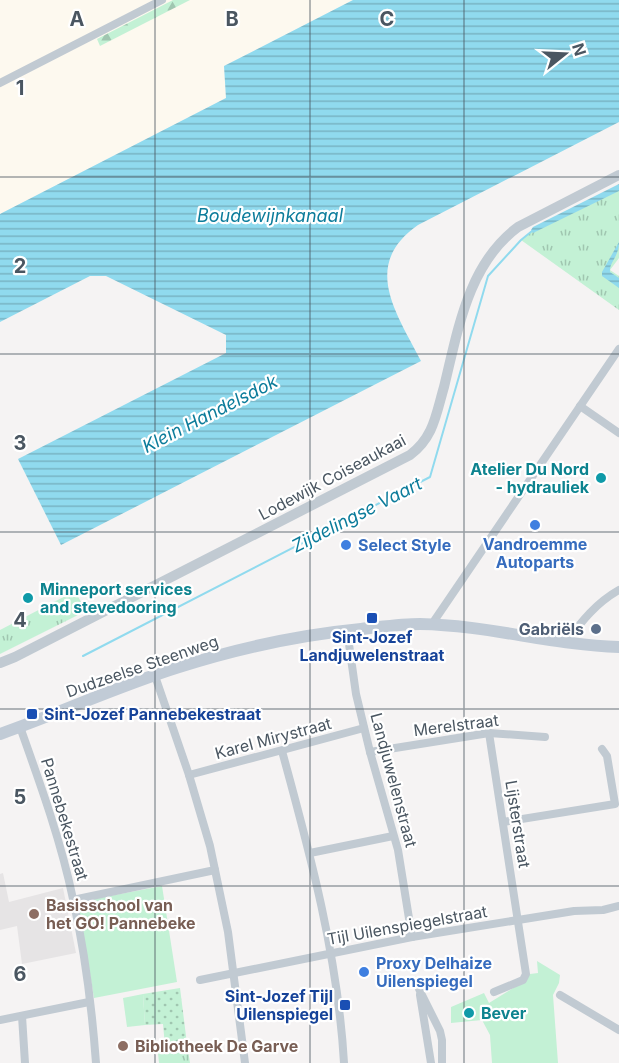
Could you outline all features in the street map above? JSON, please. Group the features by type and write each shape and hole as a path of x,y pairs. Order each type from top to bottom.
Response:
{"main road":[{"name":"Dudzeelse Steenweg","path":"0,734 176,668 252,646 347,630 432,624 619,647"}],"street":[{"path":"0,83 162,0"},
{"name":"Lodewijk Coiseaukaai","path":"0,663 410,455 419,448 432,430 464,310 478,272 486,259 506,236 518,227 619,175"},
{"path":"432,624 619,349"},
{"path":"580,406 619,433"},
{"path":"566,642 588,613 619,590"},
{"name":"Landjuwelenstraat","path":"347,630 356,694 398,850 412,937"},
{"path":"155,676 189,775 216,870 234,973 245,1063"},
{"name":"Pannebekestraat","path":"20,727 40,784 74,900 96,1063"},
{"name":"Karel Mirystraat","path":"189,775 364,729"},
{"name":"Merelstraat","path":"370,752 489,733 545,737"},
{"name":"Lijsterstraat","path":"489,733 526,974 523,980 494,992"},
{"path":"502,822 615,804 607,756 602,749"},
{"path":"282,751 310,854 340,1016 344,1063"},
{"path":"310,854 393,836"},
{"path":"74,900 216,870"},
{"name":"Tijl Uilenspiegelstraat","path":"200,980 412,937 619,906"},
{"path":"431,1063 419,989 427,1002 442,1040 442,1063"},
{"path":"560,995 619,1030"},
{"path":"0,1020 89,1002"},
{"path":"22,1016 25,1063"}],"shaded area":[{"path":"0,0 353,0 224,66 226,98 0,214"},
{"name":"Basisschool van het GO! Pannebeke","path":"3,873 9,902 63,888 76,953 22,964 17,926 0,930 0,874"}],"green space":[{"path":"173,0 190,0 100,46 97,39"},
{"path":"619,187 619,258 610,270 619,276 619,310 521,240 531,232"},
{"path":"75,591 86,611 0,654 0,630"},
{"path":"162,886 177,982 94,998 78,902"},
{"path":"537,961 560,975 553,995 558,1063 492,1063 490,1035 482,1020 451,1023 451,1007 484,993 489,1003 523,982 530,974 538,973"},
{"path":"180,988 187,1044 165,1046 163,1024 145,1025 143,994"},
{"path":"143,994 145,1025 127,1027 123,998"},
{"path":"164,1042 165,1046 187,1044 190,1063 159,1063 157,1043"}],"water":[{"name":"Boudewijnkanaal","path":"353,0 619,0 619,122 418,225 401,240 391,256 387,273 389,290 402,325 421,361 61,545 18,459 226,353 226,335 106,276 90,276 0,322 0,214 226,98 224,66"},
{"path":"619,184 619,191 533,233 531,230 533,227"},
{"path":"619,242 610,272 619,278 619,288 602,276 602,272"}],"waterway":[{"name":"Zijdelingse Vaart","path":"83,656 430,477 488,276 532,231"}],"place":[{"name":"Atelier Du Nord - hydrauliek","path":"601,478"},
{"name":"Vandroemme Autoparts","path":"535,525"},
{"name":"Select Style","path":"346,545"},
{"name":"Minneport services and stevedooring","path":"28,598"},
{"name":"Sint-Jozef Landjuwelenstraat","path":"372,618"},
{"name":"Gabriëls","path":"596,629"},
{"name":"Sint-Jozef Pannebekestraat","path":"32,714"},
{"name":"Basisschool van het GO! Pannebeke","path":"34,914"},
{"name":"Proxy Delhaize Uilenspiegel","path":"364,972"},
{"name":"Sint-Jozef Tijl Uilenspiegel","path":"345,1005"},
{"name":"Bever","path":"469,1013"},
{"name":"Bibliotheek De Garve","path":"123,1046"}],"water label":[{"name":"Klein Handelsdok","path":"210,414"}]}
